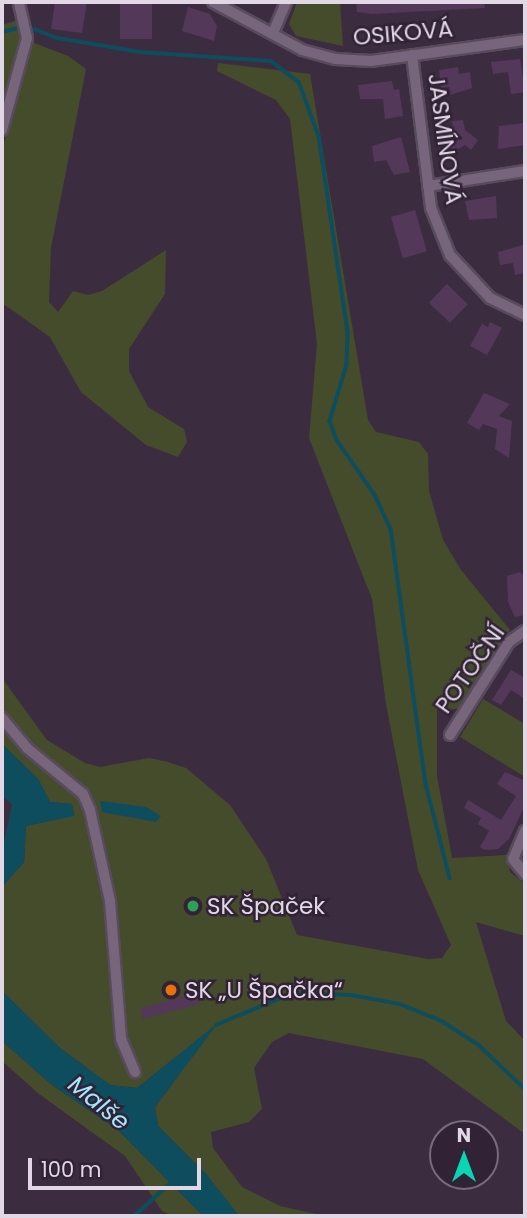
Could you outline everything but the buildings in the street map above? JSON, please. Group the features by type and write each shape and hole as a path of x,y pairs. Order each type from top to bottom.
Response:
{"street":[{"path":"2,130 26,34 19,2"},
{"name":"OSIKOVÁ","path":"213,2 302,50 335,59 371,61 525,40"},
{"path":"273,33 286,2"},
{"name":"JASMÍNOVÁ","path":"412,55 431,208 450,255 483,292 525,315"},
{"path":"428,186 525,171"},
{"name":"POTOČNÍ","path":"450,735 509,642 525,631"},
{"path":"2,718 27,748 83,794 90,810 110,901 121,1039 135,1072"},
{"path":"525,831 513,859 525,874"}],"green space":[{"path":"297,2 340,2 343,46 296,36 289,24"},
{"path":"18,20 22,35 2,110 2,25"},
{"path":"29,41 68,56 86,69 51,248 49,302 58,312 73,291 88,295 102,291 166,250 165,294 129,349 129,371 148,407 184,429 187,442 178,457 146,445 81,392 50,337 2,303 2,151"},
{"path":"218,63 310,74 368,420 376,432 419,442 428,454 429,491 443,540 461,570 510,630 460,708 450,710 433,701 437,705 437,776 452,858 506,855 510,872 525,884 525,936 476,922 506,1021 525,1041 525,1134 423,1059 289,1033 272,1042 254,1068 262,1109 249,1122 211,1132 213,1148 242,1187 280,1206 325,1216 239,1216 206,1174 158,1126 155,1107 215,1026 137,1088 110,1085 60,1048 2,991 2,887 24,862 26,826 74,815 72,804 50,802 38,779 2,744 2,678 47,740 85,763 100,767 149,758 168,762 186,768 230,805 266,859 297,935 428,959 442,958 451,945 418,870 386,704 372,599 309,438 317,344 290,119 276,100 217,71"},
{"path":"483,699 525,724 525,777 460,737"},
{"path":"2,1041 52,1085 118,1130 203,1216 172,1216 162,1211 125,1156 39,1094 2,1061"}],"water":[{"path":"2,744 38,779 50,802 72,804 74,816 26,826 24,862 2,887 2,852 12,804 2,796"},
{"path":"100,801 146,807 161,816 156,822 102,812"},
{"name":"Malše","path":"2,991 60,1048 110,1085 137,1088 218,1023 155,1107 158,1126 206,1174 239,1216 203,1216 118,1130 52,1085 2,1041"}],"waterway":[{"path":"2,32 26,26 58,38 140,52 271,61 299,82 319,136 348,333 347,365 330,421 337,440 375,495 391,529 426,784 450,878"},
{"path":"216,1025 293,993 351,995 400,1004 442,1021 480,1046 525,1089"},
{"path":"134,1216 174,1180"}],"place":[{"name":"SK Špaček","path":"193,906"},
{"name":"SK „U Špačka“","path":"171,990"}]}
